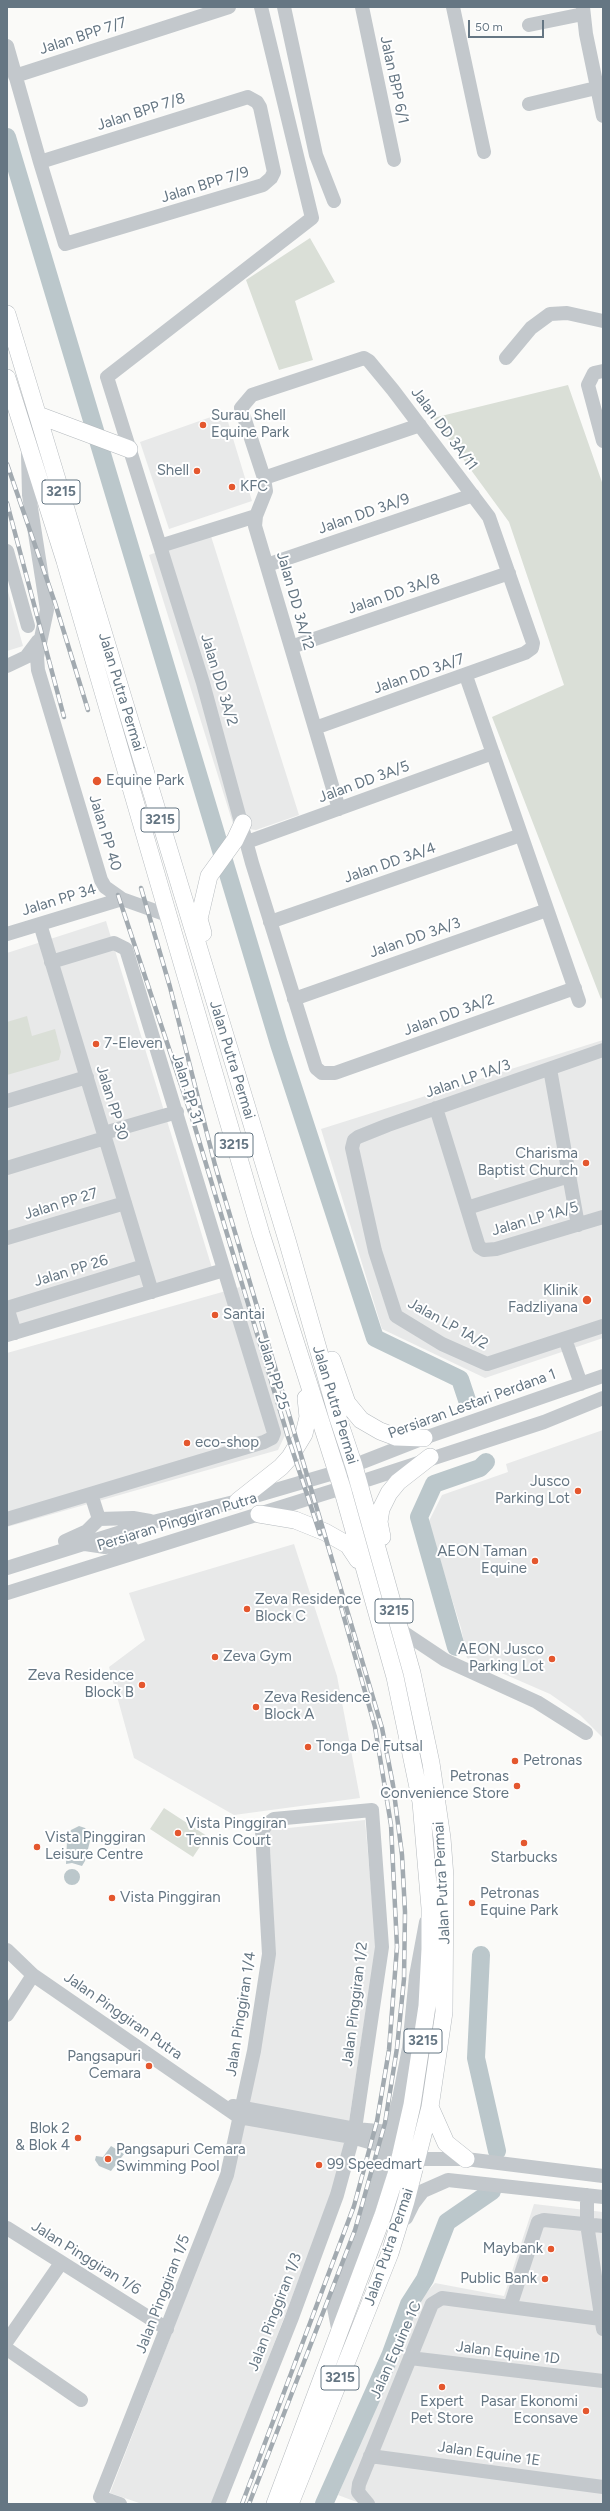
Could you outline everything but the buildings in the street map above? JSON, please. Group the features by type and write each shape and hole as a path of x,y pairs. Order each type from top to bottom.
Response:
{"main road":[{"name":"Jalan Putra Permai","path":"7,314 236,1071 300,1286 336,1415 354,1466 412,1673 431,1763 442,1838 445,1878 444,2012 430,2107 417,2159 390,2253 290,2504"},
{"name":"Jalan Putra Permai","path":"7,378 65,561 167,916 304,1373 339,1480 395,1677 421,1802 430,1908 427,2006 423,2046 397,2171 339,2333 275,2504"},
{"path":"38,415 85,434 123,447"},
{"path":"236,1071 228,1019 199,919 209,876 241,841 243,823"},
{"path":"300,1286 324,1338 347,1403 361,1420 380,1431 396,1437 424,1438"},
{"path":"238,1501 281,1467 304,1434 308,1417 304,1373"},
{"path":"391,1600 393,1583 379,1522 381,1509 398,1482 430,1457"},
{"path":"260,1514 296,1520 326,1532 348,1545 363,1566"},
{"path":"430,2107 446,2143 466,2159"},
{"path":"397,2171 406,2162 417,2159"}],"street":[{"name":"Jalan BPP 7/7","path":"15,76 229,7"},
{"name":"Jalan DD 3A/2","path":"243,823 203,682 160,546 123,447 107,377 312,218 261,7"},
{"path":"284,7 316,155 334,202"},
{"name":"Jalan BPP 6/1","path":"362,7 394,160"},
{"path":"453,7 484,152"},
{"path":"529,25 583,10 596,88 603,116"},
{"path":"7,46 40,162"},
{"path":"529,104 596,88"},
{"name":"Jalan BPP 7/8","path":"40,162 243,97 253,99"},
{"name":"Jalan BPP 7/9","path":"40,162 65,244 268,182 272,178 274,166 260,107 253,99"},
{"path":"506,358 531,328 550,314 567,314 603,321"},
{"name":"Jalan DD 3A/11","path":"244,403 252,395 364,358 369,361 420,425 489,517 532,638 532,648"},
{"path":"598,372 588,385 603,441"},
{"name":"Jalan DD 3A/12","path":"244,403 241,413 264,478 266,491 256,516 255,526 339,809"},
{"path":"264,478 420,425"},
{"name":"Jalan PP 40","path":"27,442 29,495 47,610 45,627 37,657 40,677 101,880 105,887 122,899 167,916"},
{"name":"Jalan DD 3A/9","path":"267,565 473,495"},
{"path":"160,546 256,516"},
{"path":"7,551 28,626"},
{"name":"Jalan DD 3A/8","path":"291,647 509,573"},
{"path":"7,667 29,654 45,627"},
{"name":"Jalan DD 3A/7","path":"315,728 466,676 525,653 532,648"},
{"path":"7,667 25,666 40,677"},
{"path":"466,676 547,910"},
{"name":"Jalan DD 3A/5","path":"241,841 339,809 493,753"},
{"name":"Jalan DD 3A/4","path":"270,922 522,835"},
{"path":"241,841 252,863 294,999"},
{"name":"Jalan PP 34","path":"7,934 122,899"},
{"name":"Jalan DD 3A/2","path":"294,999 316,1068 322,1073 334,1073 577,994 547,910"},
{"name":"Jalan DD 3A/3","path":"294,999 547,910"},
{"name":"Jalan PP 30","path":"40,924 152,1292"},
{"name":"Jalan PP 31","path":"51,962 114,943 126,949 224,1270"},
{"name":"Jalan LP 1A/3","path":"352,1148 354,1140 362,1135 603,1050"},
{"path":"550,1069 578,1224"},
{"path":"7,1101 86,1077"},
{"name":"Jalan LP 1A/5","path":"436,1108 479,1247 484,1250 496,1249 603,1217"},
{"path":"7,1168 176,1112"},
{"name":"Jalan LP 1A/2","path":"352,1148 375,1250 394,1314 442,1344 487,1364 603,1326"},
{"path":"467,1208 569,1176"},
{"name":"Jalan PP 27","path":"7,1238 125,1203"},
{"name":"Jalan PP 26","path":"7,1308 144,1266"},
{"path":"7,1308 11,1334 224,1270"},
{"name":"Jalan PP 25","path":"7,1519 272,1438 274,1433 224,1270"},
{"path":"564,1339 581,1384"},
{"name":"Persiaran Lestari Perdana 1","path":"354,1466 424,1438 603,1376"},
{"path":"358,1483 430,1457 544,1422 603,1398"},
{"name":"Persiaran Pinggiran Putra","path":"7,1593 260,1514 339,1480 354,1466"},
{"name":"Persiaran Pinggiran Putra","path":"7,1568 54,1551 83,1544 153,1522 238,1501 339,1480 358,1483"},
{"path":"91,1494 99,1519"},
{"path":"54,1551 66,1539 87,1531 99,1519 133,1518 153,1522"},
{"path":"83,1544 105,1547 129,1544 135,1553"},
{"path":"400,1630 445,1660 537,1702 586,1733"},
{"name":"Jalan Pinggiran 1/4","path":"241,2112 254,2051 270,1954 262,1832 267,1824 274,1819 372,1810"},
{"name":"Jalan Pinggiran 1/2","path":"354,2133 382,1947 372,1810"},
{"path":"339,2333 334,2308 359,2240 390,2132 409,2048 416,1976 423,1931 430,1908"},
{"name":"Jalan Pinggiran Putra","path":"7,1950 33,1975 223,2106 241,2112 354,2133"},
{"path":"7,2015 33,1975"},
{"name":"Jalan Pinggiran 1/5","path":"99,2500 227,2175 241,2112"},
{"path":"354,2133 390,2132"},
{"path":"354,2133 386,2147"},
{"name":"Jalan Pinggiran 1/3","path":"218,2504 297,2305 337,2195 354,2133"},
{"path":"417,2159 466,2159 603,2176"},
{"path":"390,2253 413,2204 423,2191 448,2180 603,2197"},
{"path":"587,2196 587,2224 602,2324"},
{"path":"510,2307 534,2228 538,2222 544,2220 603,2226"},
{"name":"Jalan Pinggiran 1/6","path":"7,2228 167,2330"},
{"path":"7,2341 61,2263"},
{"name":"Jalan Equine 1C","path":"368,2504 358,2492 359,2484 432,2304 442,2298 510,2307 602,2324"},
{"path":"7,2350 81,2400"},
{"name":"Jalan Equine 1D","path":"410,2358 603,2381"},
{"name":"Jalan Equine 1E","path":"370,2456 603,2487"},
{"path":"99,2500 120,2504"}],"shaded area":[{"path":"310,238 335,282 295,301 313,360 279,370 246,280"},
{"path":"568,385 603,485 603,996 601,999 492,717 564,685 509,522 433,418"},
{"path":"225,412 252,501 169,529 140,442"},
{"path":"210,533 299,815 256,830 234,827 149,555"},
{"path":"7,588 23,646 7,651"},
{"path":"106,921 212,1268 7,1329 7,953"},
{"path":"27,1016 32,1036 55,1029 61,1052 59,1060 7,1075 7,1022"},
{"path":"603,1040 603,1338 485,1378 382,1329 321,1129"},
{"path":"240,1287 287,1431 278,1450 7,1527 7,1353"},
{"path":"603,1430 603,1738 580,1715 550,1694 467,1658 461,1628 428,1523 442,1495 508,1472 506,1464"},
{"path":"294,1544 337,1676 360,1798 234,1815 134,1758 109,1667 145,1640 129,1593"},
{"name":"Vista Pinggiran Tennis Court","path":"164,1808 207,1836 193,1857 150,1829"},
{"path":"365,1820 376,1945 346,2141 330,2199 212,2504 142,2504 110,2493 231,2180 275,1949 269,1830"},
{"path":"79,1826 85,1828 91,1837 85,1861 82,1866 72,1863 66,1864 67,1840 71,1830"},
{"path":"72,1869 79,1874 80,1877 75,1884 72,1885 65,1880 64,1877 69,1870"},
{"name":"Pangsapuri Cemara Swimming Pool","path":"111,2146 124,2154 111,2171 99,2166 95,2160 96,2156 103,2157"},
{"path":"534,2204 603,2212 603,2504 362,2504 338,2495 416,2304 435,2283 504,2296"}],"waterway":[{"path":"7,137 279,1044 375,1338 460,1379 467,1400"},
{"path":"456,1647 419,1517 434,1484 480,1468 486,1462"},
{"path":"481,1955 476,2058 497,2151"},
{"path":"324,2504 390,2356 409,2304 425,2279 447,2222 492,2191"}],"railway":[{"path":"7,464 55,603 88,710"},
{"path":"7,503 64,717"},
{"path":"141,888 170,987 215,1165 382,1728 393,1785 402,1855 405,1912 404,1979 397,2048 385,2123 355,2230 249,2504"},
{"path":"118,895 194,1124 288,1437 320,1534"},
{"path":"242,2504 354,2206 377,2121 389,2050 397,1947 391,1825 375,1727 341,1607"}],"place":[{"name":"Surau Shell Equine Park","path":"203,425"},
{"name":"Shell","path":"197,471"},
{"name":"KFC","path":"232,487"},
{"name":"Equine Park","path":"97,781"},
{"name":"7-Eleven","path":"96,1044"},
{"name":"Charisma Baptist Church","path":"586,1163"},
{"name":"Klinik Fadzliyana","path":"587,1300"},
{"name":"Santai","path":"215,1315"},
{"name":"eco-shop","path":"187,1443"},
{"name":"Jusco Parking Lot","path":"578,1491"},
{"name":"AEON Taman Equine","path":"535,1561"},
{"name":"Zeva Residence Block C","path":"247,1609"},
{"name":"Zeva Gym","path":"215,1657"},
{"name":"AEON Jusco Parking Lot","path":"552,1659"},
{"name":"Zeva Residence Block B","path":"142,1685"},
{"name":"Zeva Residence Block A","path":"256,1707"},
{"name":"Tonga De Futsal","path":"308,1747"},
{"name":"Petronas","path":"515,1761"},
{"name":"Petronas Convenience Store","path":"517,1786"},
{"name":"Vista Pinggiran Tennis Court","path":"178,1833"},
{"name":"Starbucks","path":"524,1843"},
{"name":"Vista Pinggiran Leisure Centre","path":"37,1847"},
{"name":"Vista Pinggiran","path":"112,1898"},
{"name":"Petronas Equine Park","path":"472,1903"},
{"name":"Pangsapuri Cemara","path":"149,2066"},
{"name":"Blok 2 & Blok 4","path":"78,2138"},
{"name":"Pangsapuri Cemara Swimming Pool","path":"108,2159"},
{"name":"99 Speedmart","path":"319,2165"},
{"name":"Maybank","path":"551,2249"},
{"name":"Public Bank","path":"545,2279"},
{"name":"Expert Pet Store","path":"442,2387"},
{"name":"Pasar Ekonomi Econsave","path":"586,2411"}]}
